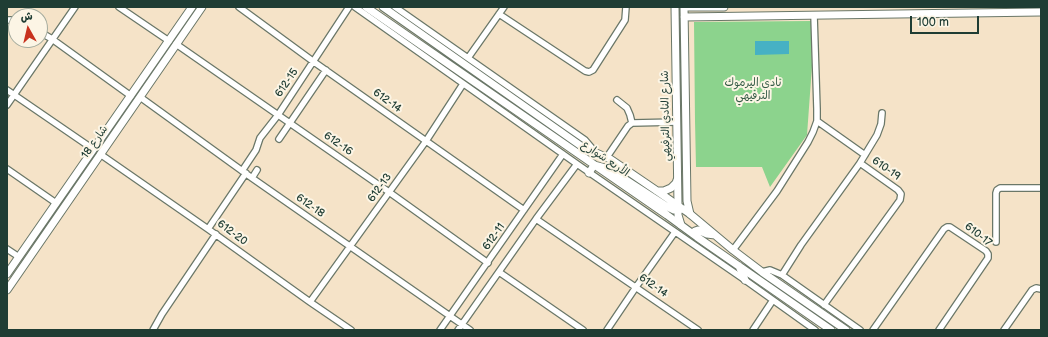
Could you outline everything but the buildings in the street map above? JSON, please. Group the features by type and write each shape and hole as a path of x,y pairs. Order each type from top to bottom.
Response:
{"street":[{"path":"7,105 75,7"},
{"path":"119,7 169,41"},
{"name":"شارع 18","path":"7,274 192,7"},
{"name":"شارع 18","path":"7,289 202,7"},
{"name":"612-14","path":"239,7 314,62 524,210"},
{"name":"612-15","path":"208,229 244,172 256,150 260,138 314,62 349,7"},
{"path":"355,7 463,84 550,140 563,154 576,164 815,330"},
{"name":"الأربع شوارع","path":"366,7 550,140 594,165 831,330"},
{"name":"الأربع شوارع","path":"383,7 581,146 607,157 658,191 668,203 683,209 762,272 846,330"},
{"path":"395,7 585,140 594,152"},
{"path":"468,58 504,7"},
{"path":"500,14 589,72 593,70 626,20 626,7"},
{"name":"شارع النادي الترفيهي","path":"675,7 677,180 683,209 681,225"},
{"path":"684,7 724,7"},
{"name":"شارع النادي الترفيهي","path":"683,209 687,201 687,17 684,7"},
{"path":"689,7 687,17 770,12 814,15 1025,10 1041,12"},
{"path":"733,250 776,191 814,132 818,109 814,15"},
{"path":"48,37 131,96"},
{"path":"424,48 430,40"},
{"name":"612-16","path":"176,44 290,122 488,263"},
{"path":"150,68 156,73"},
{"path":"279,139 326,70"},
{"name":"612-13","path":"310,302 426,141 463,84"},
{"path":"7,90 93,150"},
{"name":"612-18","path":"140,97 252,178 470,330"},
{"path":"617,100 627,108 632,123"},
{"path":"860,163 879,130 882,113"},
{"path":"817,121 865,155"},
{"path":"607,157 628,126 632,123 677,122"},
{"name":"612-20","path":"100,154 352,330"},
{"name":"612-11","path":"440,330 563,154"},
{"name":"610-19","path":"782,275 801,245 860,163 898,190 900,192 900,200 824,306"},
{"path":"458,330 576,164"},
{"path":"589,173 594,165 604,168 614,172 668,203"},
{"path":"7,169 56,203"},
{"path":"252,178 257,170"},
{"path":"77,173 84,178"},
{"path":"658,191 668,190 674,186 677,180"},
{"path":"996,242 997,190 1000,188 1041,188"},
{"name":"612-14","path":"536,219 698,330"},
{"name":"610-17","path":"873,330 944,229 950,227 986,251 988,258 939,330"},
{"path":"693,234 695,230 698,230 707,234 715,235"},
{"path":"36,232 44,237"},
{"path":"608,330 675,232"},
{"path":"153,330 162,314 216,234"},
{"path":"7,248 19,257"},
{"path":"739,266 745,280"},
{"path":"762,272 770,270 782,275 860,330"},
{"path":"499,272 583,330"},
{"path":"1004,330 1032,290 1036,288 1041,289"},
{"path":"753,330 773,300"}],"green space":[{"name":"نادي اليرموك الترفيهي","path":"811,21 812,66 807,135 770,187 762,167 696,167 694,22"}],"water":[{"path":"755,41 789,41 789,54 755,55"}]}
